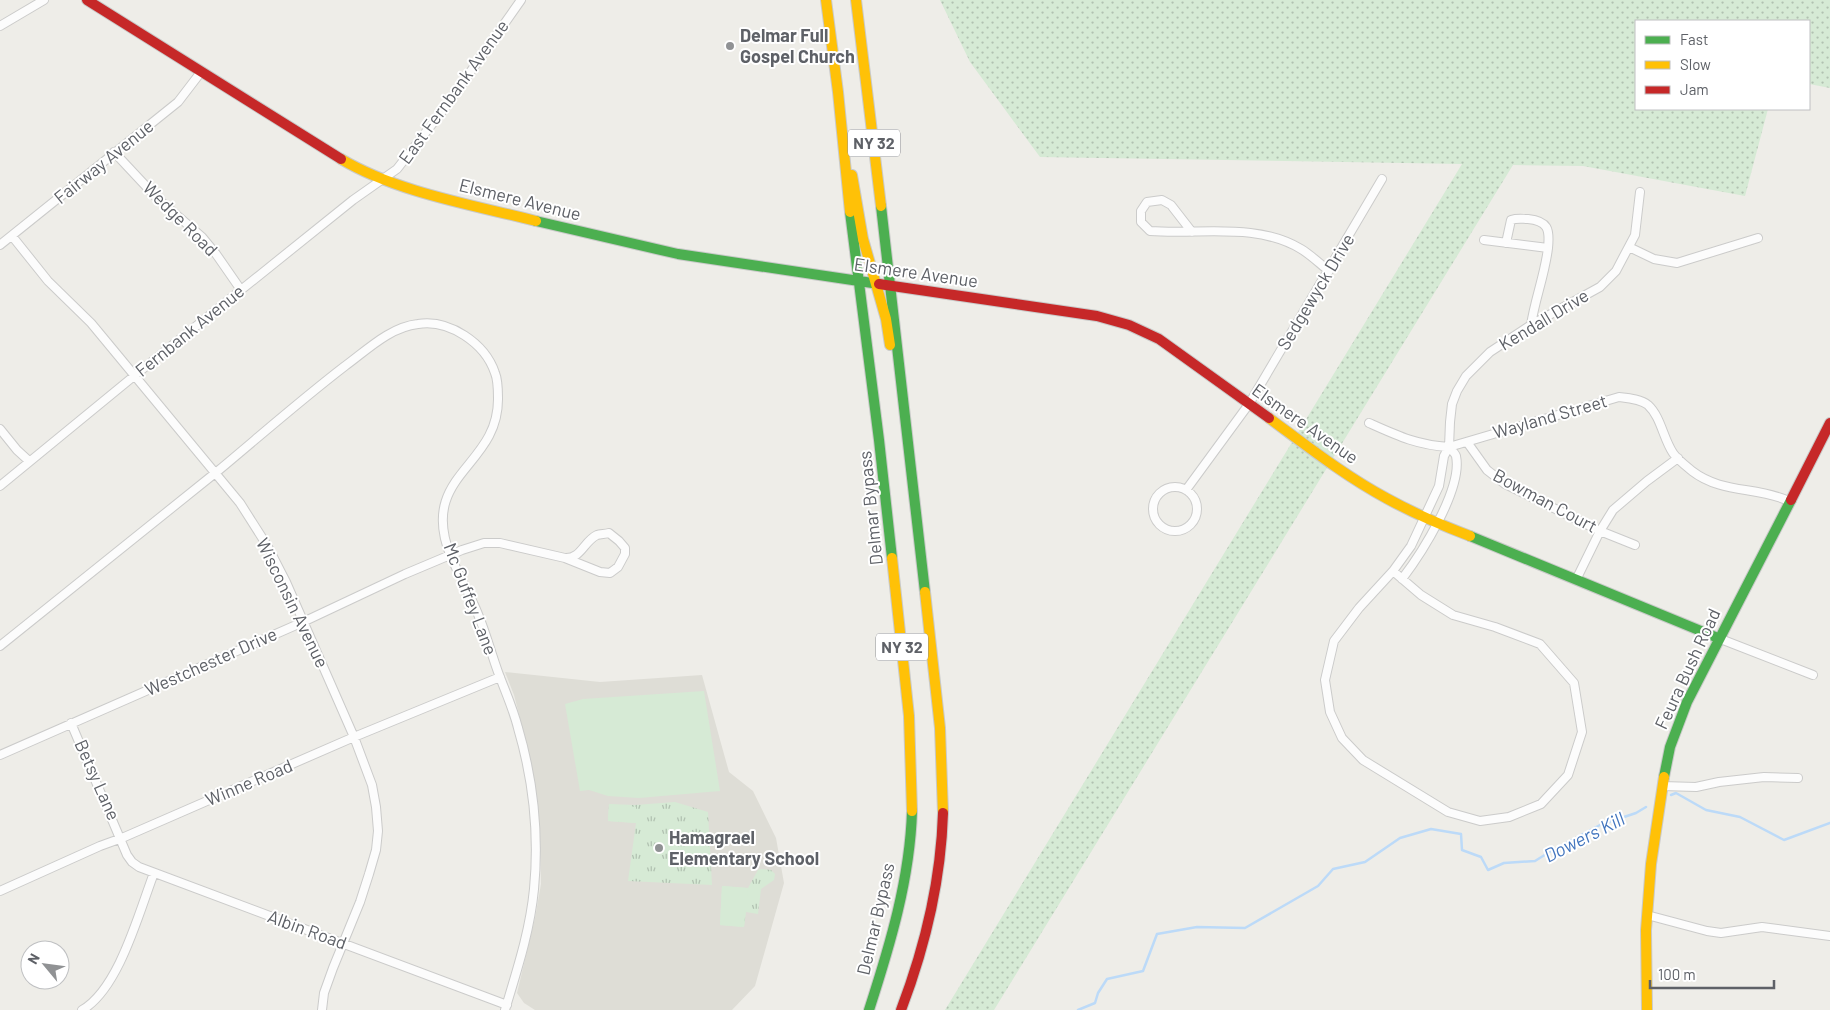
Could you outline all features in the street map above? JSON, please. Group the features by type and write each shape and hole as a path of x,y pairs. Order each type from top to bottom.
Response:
{"main road":[{"name":"Elsmere Avenue","path":"87,0 355,166 381,179 411,189 552,225 678,254 1098,316 1129,325 1159,339 1356,480 1386,498 1424,517 1718,638"},
{"name":"Delmar Bypass","path":"826,0 858,282 879,440 909,716 912,818 904,890 888,955 869,1010"},
{"name":"NY 32","path":"856,0 938,696 943,784 941,842 933,899 919,957 902,1010"},
{"path":"840,120 856,192 862,239 886,319 910,460"},
{"name":"Feura Bush Road","path":"1647,1010 1647,915 1651,864 1662,786 1670,747 1687,702 1718,638 1830,423"}],"street":[{"path":"0,26 44,0"},
{"name":"East Fernbank Avenue","path":"381,179 391,174 402,164 447,105 521,0"},
{"name":"Fairway Avenue","path":"0,245 178,102 201,72"},
{"name":"Wedge Road","path":"114,152 157,198 202,236 241,290"},
{"name":"Fernbank Avenue","path":"0,486 134,376 381,179"},
{"name":"Sedgewyck Drive","path":"1186,490 1249,404 1382,179"},
{"name":"Kendall Drive","path":"1393,571 1421,595 1453,615 1495,627 1540,644 1574,683 1582,732 1568,776 1542,804 1509,817 1480,821 1448,812 1363,760 1342,738 1330,712 1325,680 1334,641 1359,608 1393,571 1411,546 1439,486 1444,456 1449,447 1452,404 1466,376 1490,352 1531,325 1600,287 1616,271 1635,235 1640,192"},
{"path":"1192,232 1171,205 1162,200 1148,202 1141,211 1141,222 1150,230 1192,232 1236,231 1258,234 1281,240 1302,249 1329,270"},
{"path":"1506,243 1511,220 1517,218 1534,220 1543,222 1547,228 1548,248 1545,269 1534,306 1531,325"},
{"name":"Wisconsin Avenue","path":"12,236 48,280 91,322 240,503 268,547 286,582 354,737 372,785 378,830 376,850 366,884 324,993 322,1010"},
{"path":"1629,247 1654,259 1677,263 1758,238"},
{"path":"1484,240 1548,248"},
{"name":"Mc Guffey Lane","path":"214,473 320,386 392,333 403,328 419,323 451,328 472,342 489,359 496,375 498,411 490,437 453,483 443,506 444,530 450,555 476,607 520,732 528,771 536,842 534,888 528,928 506,1008"},
{"name":"Wayland Street","path":"1449,447 1619,397 1635,399 1648,405 1658,420 1673,453 1709,482 1728,488 1766,492 1789,501"},
{"path":"1369,423 1409,441 1432,446 1449,447"},
{"path":"0,429 17,450 29,461"},
{"name":"Bowman Court","path":"1467,442 1487,470 1505,484 1600,531 1635,545"},
{"name":"Kendall Drive","path":"1402,579 1422,553 1450,496 1454,481 1456,455 1449,447"},
{"path":"1576,580 1600,531 1613,510 1678,458"},
{"path":"0,646 214,473"},
{"path":"1173,487 1186,490 1196,502 1197,509 1192,522 1180,530 1166,529 1160,525 1153,512 1156,498 1160,493 1173,487"},
{"name":"Westchester Drive","path":"0,755 71,722 303,622 450,555 484,544 500,544 571,559 596,536 609,533 625,548 625,554 618,567 610,573 600,572 565,558"},
{"path":"1718,638 1813,675"},
{"name":"Winne Road","path":"0,891 354,737 500,677"},
{"name":"Betsy Lane","path":"71,722 122,838"},
{"path":"1662,786 1684,788 1764,777 1798,778"},
{"name":"Albin Road","path":"122,838 132,862 154,873 343,943 506,1008"},
{"path":"82,1010 94,1001 108,985 125,950 154,873"},
{"path":"1647,915 1721,933 1762,927 1830,936"}],"shaded area":[{"name":"Hamagrael Elementary School","path":"505,672 600,682 702,675 729,772 753,791 776,838 784,883 755,986 732,1010 535,1010 524,1003 517,993 541,884 540,832 536,792 527,745 514,695"}],"green space":[{"path":"940,0 1830,0 1830,88 1810,84 1810,20 1635,20 1635,110 1768,110 1745,196 1583,166 1513,165 994,1010 945,1010 1462,164 1040,157 970,62"},
{"path":"704,691 720,791 639,798 608,796 589,790 580,791 565,704 583,699"},
{"path":"675,802 708,812 712,885 628,881 636,823 608,821 609,804 635,805"},
{"path":"609,804 636,807 636,823 608,821"},
{"path":"758,870 771,870 775,874 774,880 761,889 758,914 746,912 744,927 720,925 722,886 748,888"},
{"path":"722,886 748,888 744,927 720,925"}],"waterway":[{"name":"Dowers Kill","path":"1671,795 1676,793 1706,810 1740,817 1784,840 1830,823"},
{"name":"Dowers Kill","path":"1078,1010 1095,1003 1098,993 1107,979 1143,971 1157,934 1197,927 1245,928 1318,886 1333,869 1365,862 1400,838 1431,829 1461,834 1462,850 1481,857 1488,870 1504,863 1535,861 1600,825 1636,813 1646,807"}],"traffic: fast":[{"path":"881,206 925,592"},
{"path":"850,212 892,558"},
{"path":"536,221 678,254 879,284"},
{"path":"1664,777 1670,747 1687,702 1791,500"},
{"path":"1470,536 1718,638"},
{"path":"869,1010 898,912 907,862 912,811"}],"traffic: slow":[{"path":"826,0 838,92 850,212"},
{"path":"856,0 881,206"},
{"path":"341,159 410,189 536,221"},
{"path":"852,175 863,239 886,319 890,345"},
{"path":"1269,418 1326,460 1371,489 1417,514 1470,536"},
{"path":"892,558 909,716 912,811"},
{"path":"925,592 940,728 943,813"},
{"path":"1647,1010 1646,930 1651,864 1664,777"}],"traffic: jam":[{"path":"87,0 341,159"},
{"path":"879,284 1097,316 1129,325 1159,339 1269,418"},
{"path":"1791,500 1830,423"},
{"path":"901,1010 910,986 930,913 939,863 943,813"}],"place":[{"name":"Delmar Full Gospel Church","path":"730,46"},
{"name":"Hamagrael Elementary School","path":"659,848"}]}
